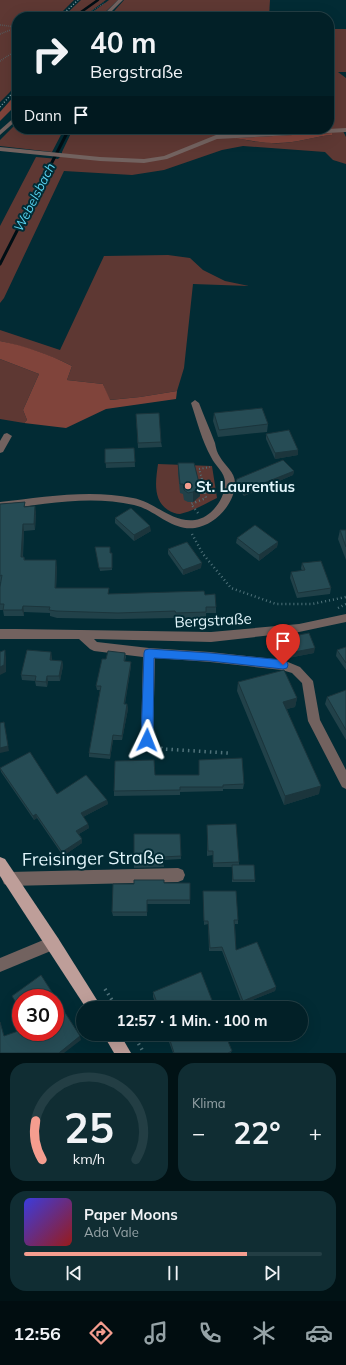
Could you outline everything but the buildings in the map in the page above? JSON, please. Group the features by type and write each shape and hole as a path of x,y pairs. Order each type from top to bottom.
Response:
{"main road":[{"name":"Freisinger Straße","path":"0,864 90,1001"},
{"path":"115,1041 123,1053"}],"street":[{"path":"108,12 121,0"},
{"path":"0,133 12,122"},
{"path":"334,131 346,130"},
{"path":"0,149 60,156 144,161 165,158 216,137 270,134"},
{"path":"0,506 85,498 119,498 148,505 167,518 187,524 200,523 210,518 225,501 230,485 230,477 227,471 216,459 196,404"},
{"path":"0,450 7,436"},
{"name":"Bergstraße","path":"0,634 211,637 300,628 346,618"},
{"path":"81,634 94,646 149,653 210,657 283,665 296,670 307,681 314,721 346,783"},
{"path":"147,740 149,653"},
{"name":"Freisinger Straße","path":"9,879 178,875"},
{"path":"0,965 53,943"}],"path":[{"path":"91,12 108,0"},
{"path":"0,26 12,27"},
{"path":"0,34 12,30"},
{"path":"0,61 12,53"},
{"path":"195,509 191,504 206,498 199,469 212,467"},
{"path":"187,524 203,554 231,588 276,604 312,604 346,597"},
{"path":"147,740 163,749 228,753"},
{"path":"105,989 113,1001"},
{"path":"136,1041 144,1053"}],"shaded area":[{"path":"0,0 74,0 62,12 12,12 12,89 0,102"},
{"path":"81,0 106,0 90,12 68,12"},
{"path":"109,0 118,0 105,12 93,12"},
{"path":"124,0 270,0 269,12 113,12"},
{"path":"334,29 346,29 346,72 338,72 346,78 346,131 343,131 346,137 346,164 333,160 325,152 243,146 222,150 164,170 132,175 64,171 4,298 0,303 0,226 36,157 58,159 62,155 71,134 312,134 236,138 271,143 292,142 332,135 334,134"},
{"path":"12,99 12,109 0,121 0,112"},
{"path":"12,128 12,134 61,134 52,152 0,146 0,140"},
{"path":"312,134 332,134 285,143 234,138"},
{"path":"168,255 190,258 203,270 225,281 249,286 193,284 184,368 177,391 109,400 103,384 67,380 72,366 37,351 0,341 0,330 60,350 104,256"},
{"path":"0,341 37,351 72,366 67,380 103,384 110,400 177,391 176,399 106,409 66,428 24,423 27,420 23,410 39,374 0,359"},
{"path":"0,359 39,374 23,410 27,420 24,423 0,419"},
{"path":"158,464 212,466 217,498 185,513 180,514 169,511 159,501 157,495 156,483"}],"waterway":[{"name":"Webelsbach","path":"81,12 98,0"},
{"name":"Webelsbach","path":"0,264 66,134"}],"railway":[{"path":"65,12 78,0"},
{"path":"0,107 12,94"}],"place":[{"name":"St. Laurentius","path":"188,486"}],"route":[{"path":"147,740 149,653 210,657 283,665"}]}
